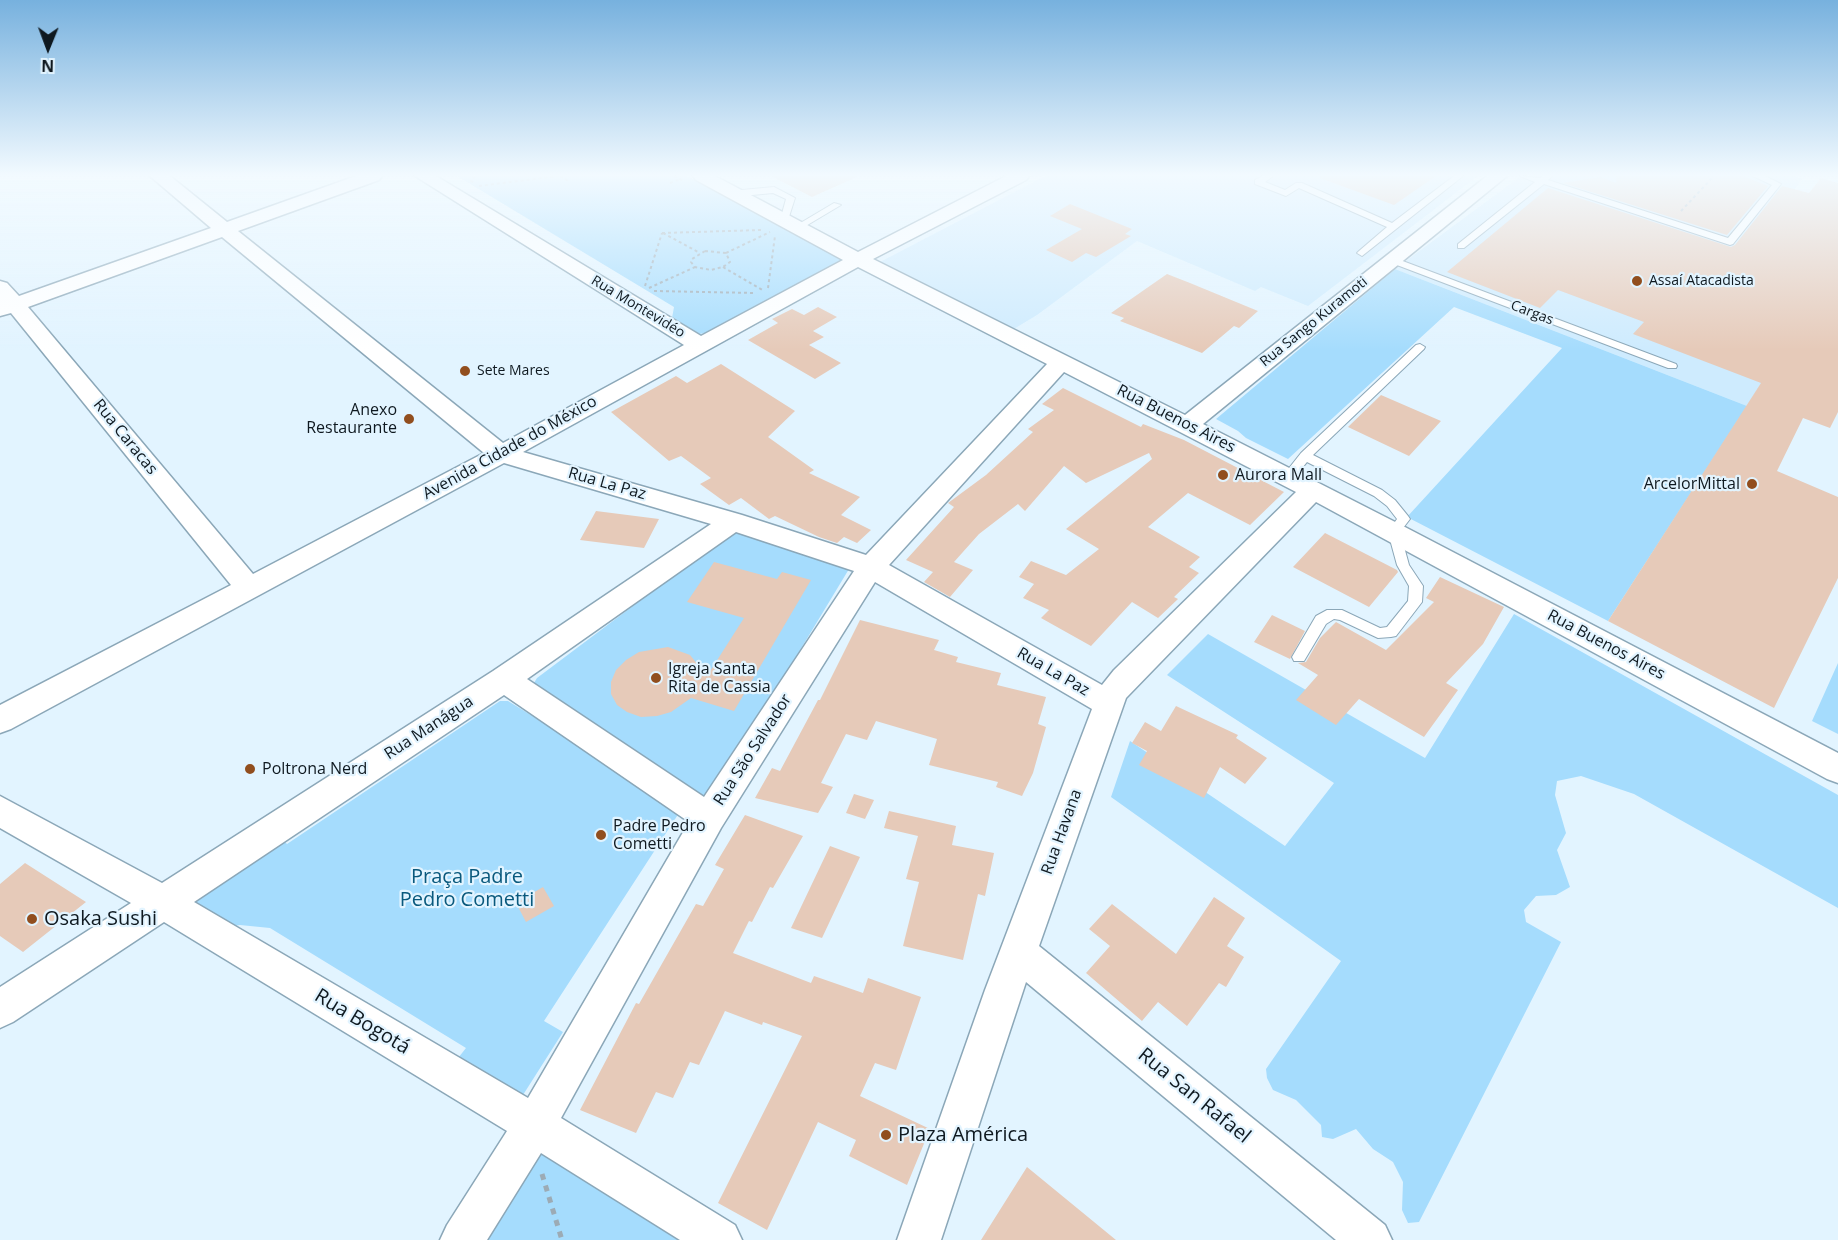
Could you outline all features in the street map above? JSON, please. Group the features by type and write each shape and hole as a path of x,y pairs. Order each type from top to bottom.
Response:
{"street":[{"path":"5,300 209,234"},
{"name":"Rua La Paz","path":"230,234 501,454 733,521 871,567 1109,704"},
{"name":"Rua Montevidéo","path":"518,234 698,344"},
{"name":"Rua Buenos Aires","path":"802,234 1300,483 1838,769"},
{"name":"Avenida Cidade do México","path":"0,720 501,454 698,344 908,234"},
{"name":"Rua Sango Kuramoti","path":"1187,425 1425,234"},
{"name":"Rua Caracas","path":"5,300 249,588"},
{"name":"Rua São Salvador","path":"462,1240 533,1129 709,818 871,567 1061,362"},
{"name":"Rua Havana","path":"919,1240 1018,952 1113,693 1300,483"},
{"name":"Rua Manágua","path":"0,1009 504,679 733,521"},
{"path":"504,679 709,818"},
{"name":"Rua Bogotá","path":"0,812 164,903 533,1129 720,1240"},
{"name":"Rua San Rafael","path":"1018,952 1370,1240"}],"lane":[{"path":"1362,253 1383,234"},
{"path":"1461,246 1476,234"},
{"path":"1706,234 1730,242 1737,234"},
{"name":"Cargas","path":"1392,260 1672,366"},
{"path":"1300,483 1305,456 1420,347"},
{"path":"1299,657 1321,620 1332,614 1342,615 1377,633 1391,632 1415,602 1416,586 1403,565 1394,532 1404,519 1391,503 1378,493 1305,456"}],"path":[{"path":"662,234 645,286 663,297"},
{"path":"664,234 700,253"},
{"path":"695,267 691,262 692,259 700,253 710,250 726,253 768,234"},
{"path":"767,293 783,234"},
{"path":"649,288 695,267 711,270 723,267 730,258 726,253"},
{"path":"723,267 767,293"},
{"path":"757,298 777,288"},
{"path":"654,291 767,293"},
{"path":"533,1129 562,1240"}],"shaded area":[{"path":"934,234 1402,234 1308,306 1261,287 1255,291 1137,241 1037,315 1012,330 880,262"},
{"name":"Assaí Atacadista","path":"1443,234 1764,234 1751,252 1829,278 1747,406 1395,269"}],"green space":[{"path":"553,234 801,234 842,255 844,260 708,333 698,334 672,318 674,307"},
{"path":"1395,269 1747,406 1608,621 1407,517 1562,348 1454,307 1288,459 1246,438 1216,419"},
{"path":"744,529 849,569 715,791 703,798 534,683 537,678 734,530"},
{"path":"1514,614 1838,795 1838,908 1634,794 1581,776 1557,781 1555,795 1566,833 1557,850 1570,887 1556,895 1536,896 1524,910 1526,922 1561,942 1419,1222 1408,1223 1402,1210 1403,1182 1393,1162 1373,1149 1356,1129 1333,1139 1322,1137 1321,1125 1296,1100 1273,1090 1267,1078 1266,1069 1341,961 1111,797 1130,741 1285,846 1334,783 1167,675 1208,634 1425,758"},
{"path":"1838,663 1838,734 1812,721"},
{"name":"Praça Padre Pedro Cometti","path":"500,701 508,701 679,806 679,813 544,1021 563,1032 516,1106 451,1067 466,1048 270,928 240,925 214,929 196,915 192,893 277,834 287,844"},
{"path":"537,1150 693,1240 472,1240"}],"building":[{"path":"1074,234 1125,234 1131,236 1096,257 1086,253 1072,262 1046,250"},
{"path":"1493,234 1690,234 1731,247 1744,234 1838,234 1838,412 1830,428 1803,418 1777,471 1838,497 1838,578 1774,708 1608,621 1761,383 1633,334 1644,322 1558,290 1540,308 1447,272"},
{"path":"1167,274 1258,311 1239,328 1234,326 1202,353 1120,321 1124,318 1111,313"},
{"path":"818,307 837,317 813,331 824,337 809,345 841,363 815,379 748,340 778,323 772,319 792,309 804,315"},
{"path":"721,364 795,411 768,437 814,470 809,473 860,497 841,515 871,530 857,543 844,537 837,543 775,516 769,519 741,498 729,505 700,484 711,478 681,456 669,461 611,412 676,376 687,383"},
{"path":"1063,388 1141,427 1143,424 1184,440 1284,492 1250,525 1188,493 1148,527 1200,557 1189,567 1199,573 1174,597 1178,599 1158,618 1132,602 1091,646 1041,618 1049,610 1023,598 1034,584 1019,577 1031,561 1066,575 1099,549 1066,529 1152,459 1149,453 1086,483 1064,466 1025,511 1018,504 979,534 954,562 973,570 950,597 924,582 933,572 906,560 954,507 948,503 986,475 1033,432 1028,429 1054,410 1042,404"},
{"path":"1381,395 1441,421 1409,456 1348,427"},
{"path":"596,511 659,519 644,548 580,540"},
{"path":"1325,533 1397,570 1398,572 1369,607 1293,567"},
{"path":"714,562 777,579 782,572 811,580 734,711 691,698 671,712 657,716 641,717 627,712 617,705 611,694 611,682 616,670 626,660 639,652 668,647 690,655 707,676 744,618 687,602"},
{"path":"1440,577 1504,607 1483,644 1446,683 1458,690 1424,737 1359,699 1336,725 1296,700 1318,675 1298,663 1306,662 1320,638 1336,622 1386,650 1434,602 1426,598"},
{"path":"1272,615 1305,631 1290,659 1254,642"},
{"path":"860,620 939,640 934,650 958,657 956,662 1001,673 997,685 1046,697 1038,724 1046,727 1033,773 1022,796 996,787 998,782 929,765 937,739 876,721 867,740 846,734 821,783 833,787 818,813 755,798 772,768 780,771 820,700"},
{"path":"1176,706 1238,735 1236,738 1267,758 1245,784 1220,767 1204,798 1139,765 1147,751 1132,743 1145,722 1161,731"},
{"path":"854,794 874,800 865,819 846,813"},
{"path":"889,811 956,826 952,845 994,853 985,896 978,894 963,960 903,946 919,882 906,879 918,836 884,828"},
{"path":"745,815 803,836 773,888 770,887 752,922 749,921 733,953 811,983 814,976 863,993 868,978 921,997 896,1070 875,1063 860,1096 930,1129 907,1185 849,1156 856,1140 818,1122 767,1230 718,1203 802,1036 763,1022 762,1025 725,1011 699,1065 690,1062 673,1098 656,1092 636,1133 580,1110 636,1003 639,1004 696,904 703,906 724,869 715,865"},
{"path":"830,846 860,857 822,938 791,928"},
{"name":"Osaka Sushi","path":"25,863 86,902 23,952 0,936 0,884"},
{"path":"543,887 554,906 526,922 516,903"},
{"path":"1214,897 1245,918 1227,946 1244,957 1226,987 1219,983 1187,1026 1158,1002 1142,1021 1086,973 1110,946 1089,929 1112,904 1176,954"},
{"path":"1027,1167 1116,1240 981,1240"}],"place":[{"name":"Assaí Atacadista","path":"1637,281"},
{"name":"Sete Mares","path":"465,371"},
{"name":"Anexo Restaurante","path":"409,419"},
{"name":"Aurora Mall","path":"1223,475"},
{"name":"ArcelorMittal","path":"1752,484"},
{"name":"Igreja Santa Rita de Cassia","path":"656,678"},
{"name":"Poltrona Nerd","path":"250,769"},
{"name":"Padre Pedro Cometti","path":"601,835"},
{"name":"Osaka Sushi","path":"32,919"},
{"name":"Plaza América","path":"886,1135"}]}
